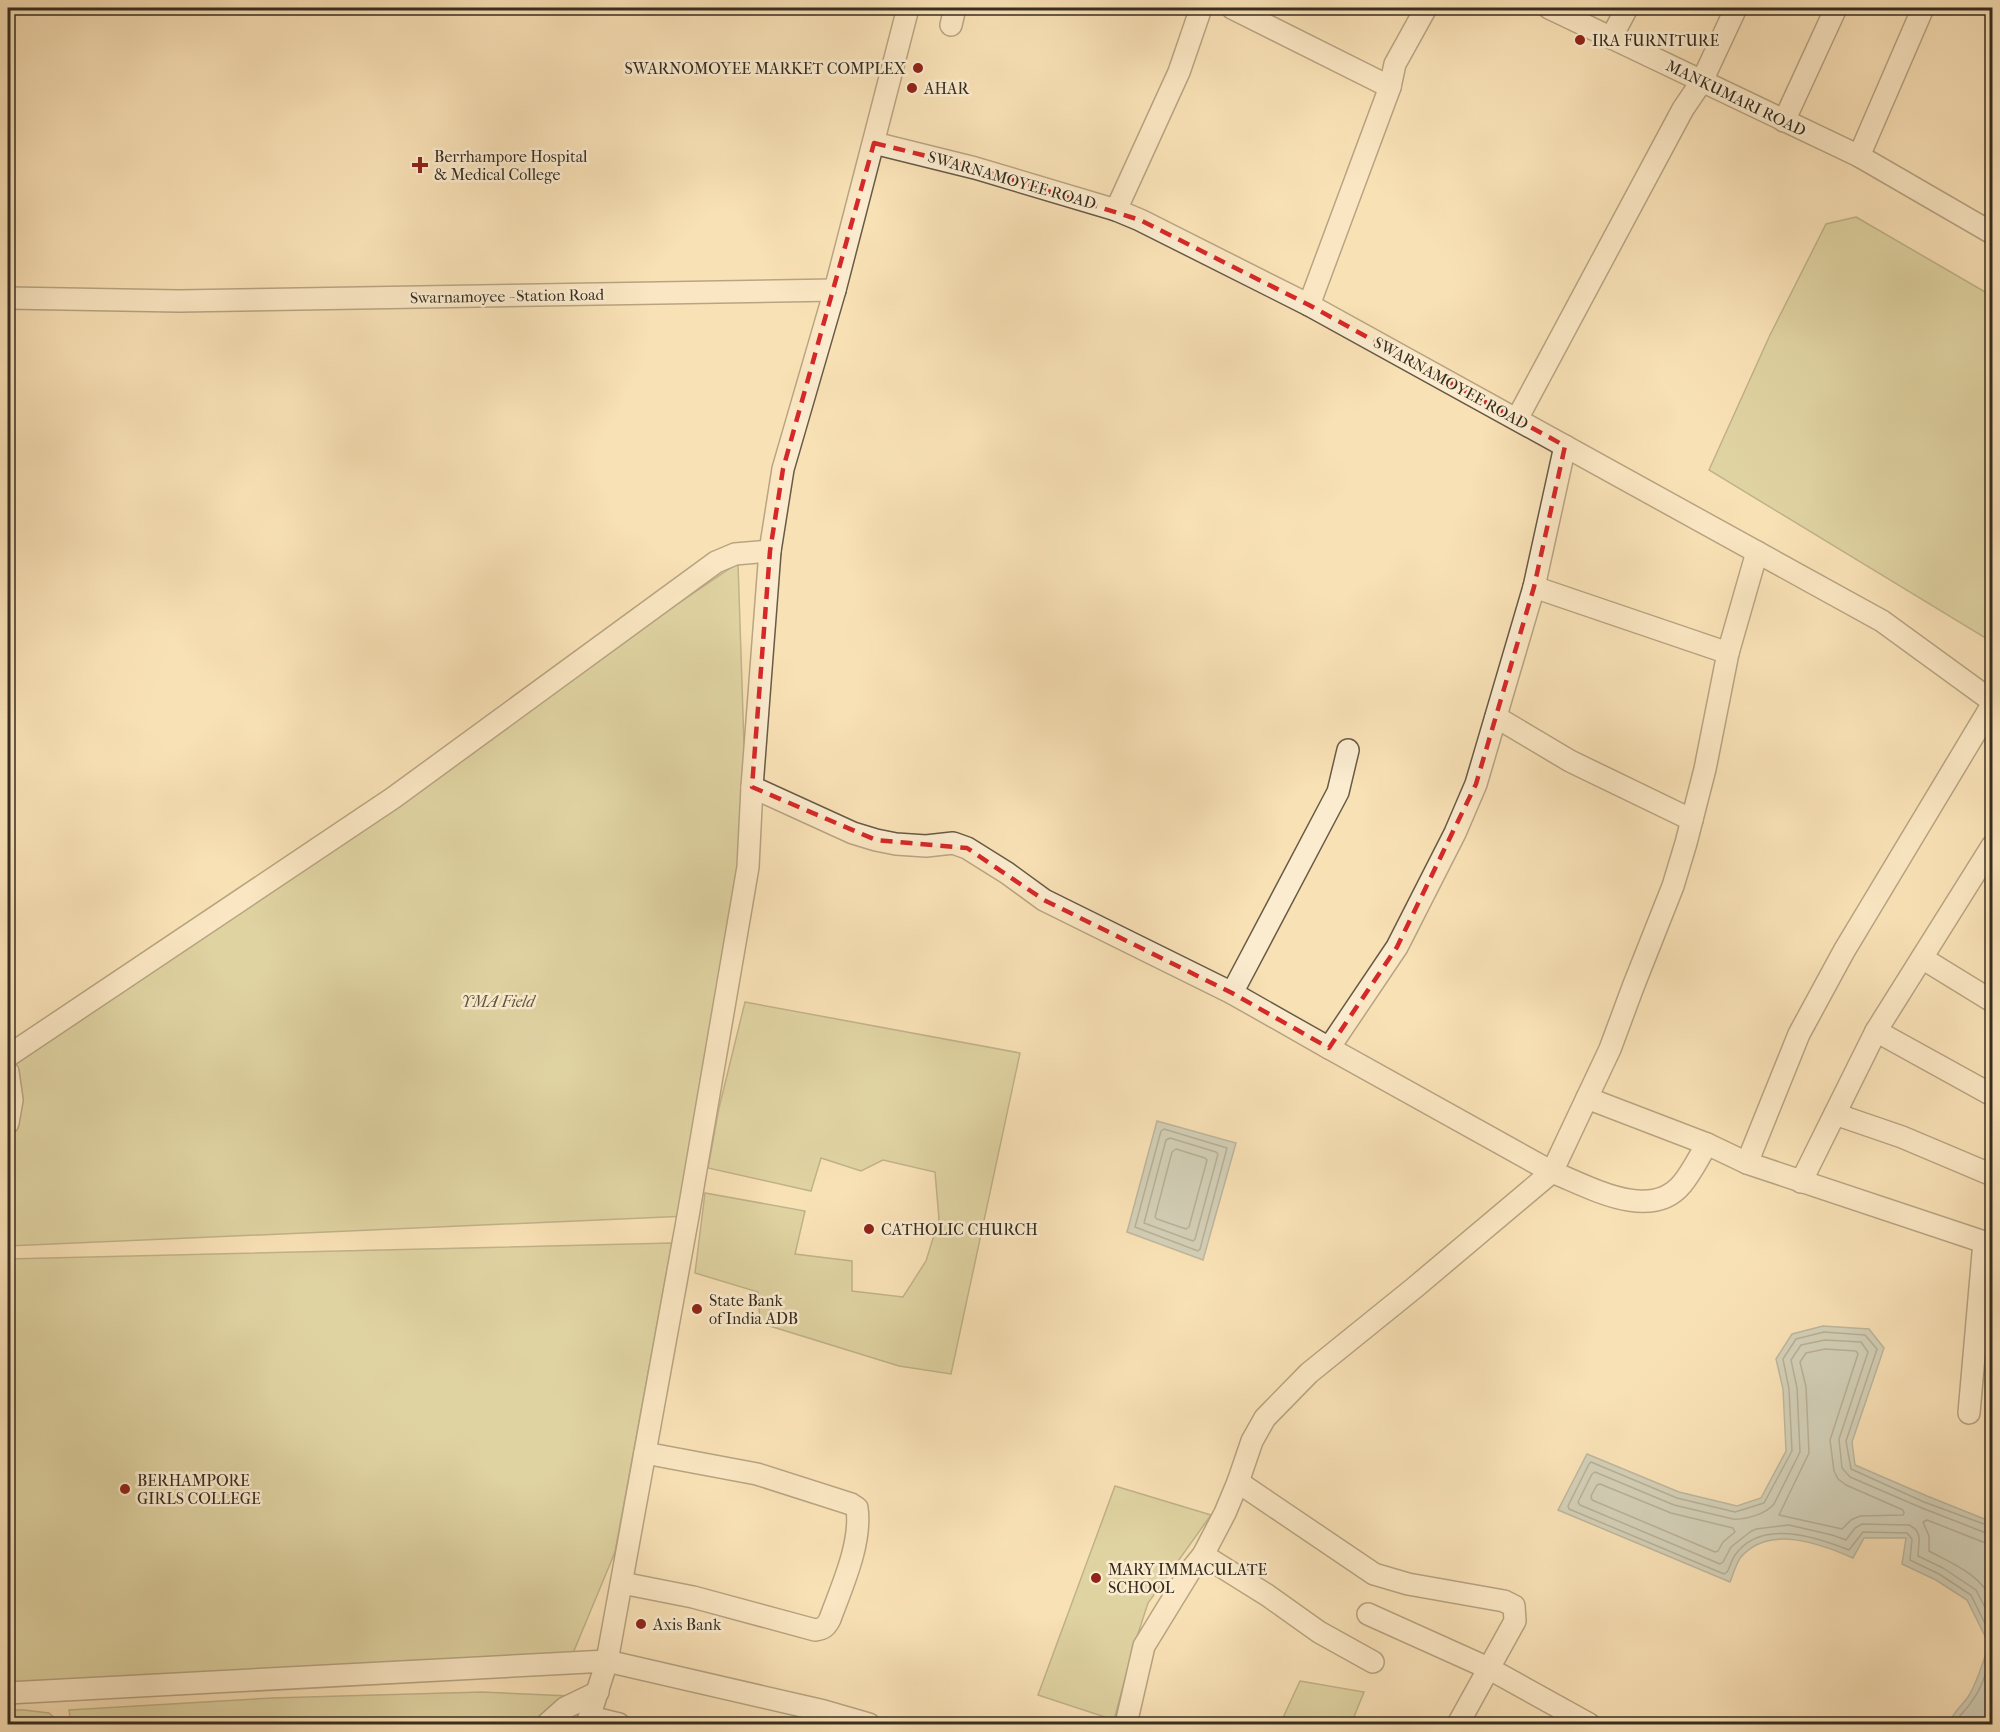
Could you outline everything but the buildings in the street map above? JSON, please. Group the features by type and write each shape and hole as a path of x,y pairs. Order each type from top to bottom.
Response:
{"street":[{"path":"619,1725 589,1721 607,1661 622,1583 748,867 770,551 783,469 835,290 908,8"},
{"path":"1116,210 1179,72 1200,8"},
{"path":"1232,8 1390,87"},
{"path":"1309,305 1390,87 1395,64 1426,8"},
{"name":"MANKUMARI ROAD","path":"1549,8 1859,156 1992,233"},
{"path":"1611,38 1627,8"},
{"path":"1517,419 1683,109 1702,81 1736,8"},
{"path":"1784,121 1836,8"},
{"path":"1859,156 1923,8"},
{"name":"SWARNAMOYEE ROAD","path":"874,142 975,168 1116,210 1140,220 1309,305 1882,621 1992,703"},
{"name":"Swarnamoyee - Station Road","path":"8,298 179,301 835,290"},
{"path":"1329,1048 1397,947 1455,833 1476,784 1534,587 1565,446"},
{"path":"8,1056 393,798 716,562 742,553 770,551"},
{"path":"1126,1725 1144,1646 1190,1571 1203,1555 1238,1482 1252,1442 1265,1418 1309,1373 1552,1172 1610,1049 1673,886 1705,770 1728,653 1757,552"},
{"path":"1534,587 1728,653"},
{"path":"1747,1163 1799,1034 1844,951 1992,703"},
{"path":"1496,717 1570,761 1692,820"},
{"path":"1232,993 1338,792 1348,750"},
{"path":"752,787 854,833 876,840 927,846 954,843 967,848 1044,900 1232,993 1552,1172 1612,1196 1637,1202 1653,1201 1665,1197 1682,1184 1707,1144"},
{"path":"1802,1182 1876,1031 1992,846"},
{"path":"1922,958 1992,1001"},
{"path":"1876,1031 1992,1095"},
{"path":"8,1072 12,1100 8,1123"},
{"path":"1587,1098 1707,1144 1747,1163 1988,1243 1969,1413"},
{"path":"1835,1114 1902,1137 1992,1175"},
{"path":"622,1583 693,1597 821,1630 830,1620 860,1525 857,1508 851,1504 757,1474 645,1453"},
{"path":"1238,1482 1374,1574 1408,1584 1504,1601 1514,1606 1515,1621 1458,1725"},
{"path":"1203,1555 1268,1595 1319,1632 1373,1662"},
{"path":"1368,1614 1488,1668 1589,1725"},
{"path":"8,1693 607,1661 824,1711 869,1725"},
{"path":"547,1725 565,1708 598,1692"}],"highlighted area":[{"path":"874,143 975,168 1140,220 1309,305 1565,446 1534,587 1476,784 1397,947 1329,1048 1232,993 1044,900 967,848 876,840 752,787 770,551 783,469"}],"green space":[{"path":"1856,217 1992,296 1992,642 1709,470 1770,335 1826,224"},
{"name":"YMA Field","path":"738,563 748,867 688,1216 8,1246 8,1057"},
{"path":"745,1002 1020,1053 951,1374 899,1366 760,1323 758,1292 695,1273 705,1193 805,1211 795,1254 852,1261 852,1291 903,1297 926,1261 939,1219 935,1172 883,1160 861,1171 821,1158 811,1191 708,1168 719,1108"},
{"path":"672,1243 615,1552 566,1670 8,1691 8,1259"},
{"path":"1115,1486 1211,1515 1148,1603 1114,1720 1038,1695"},
{"path":"1300,1681 1364,1692 1351,1724 1280,1724"},
{"path":"482,1692 569,1696 537,1724 71,1724 69,1710 272,1698"},
{"path":"8,1710 49,1713 61,1724 8,1724"}],"water":[{"path":"1157,1121 1236,1143 1203,1260 1127,1232"},
{"path":"1823,1326 1869,1329 1884,1348 1852,1442 1855,1465 1992,1522 1992,1724 1949,1724 1972,1691 1989,1644 1967,1600 1936,1580 1902,1564 1906,1538 1864,1538 1853,1558 1811,1543 1780,1539 1766,1541 1753,1547 1741,1557 1730,1582 1558,1510 1587,1454 1679,1492 1737,1506 1761,1498 1786,1451 1783,1389 1776,1359 1792,1334"}],"place":[{"name":"IRA FURNITURE","path":"1580,40"},
{"name":"SWARNOMOYEE MARKET COMPLEX","path":"918,68"},
{"name":"AHAR","path":"912,88"},
{"name":"Berrhampore Hospital & Medical College","path":"420,165"},
{"name":"CATHOLIC CHURCH","path":"869,1229"},
{"name":"State Bank of India ADB","path":"697,1309"},
{"name":"BERHAMPORE GIRLS COLLEGE","path":"125,1489"},
{"name":"MARY IMMACULATE SCHOOL","path":"1096,1578"},
{"name":"Axis Bank","path":"641,1624"}]}
